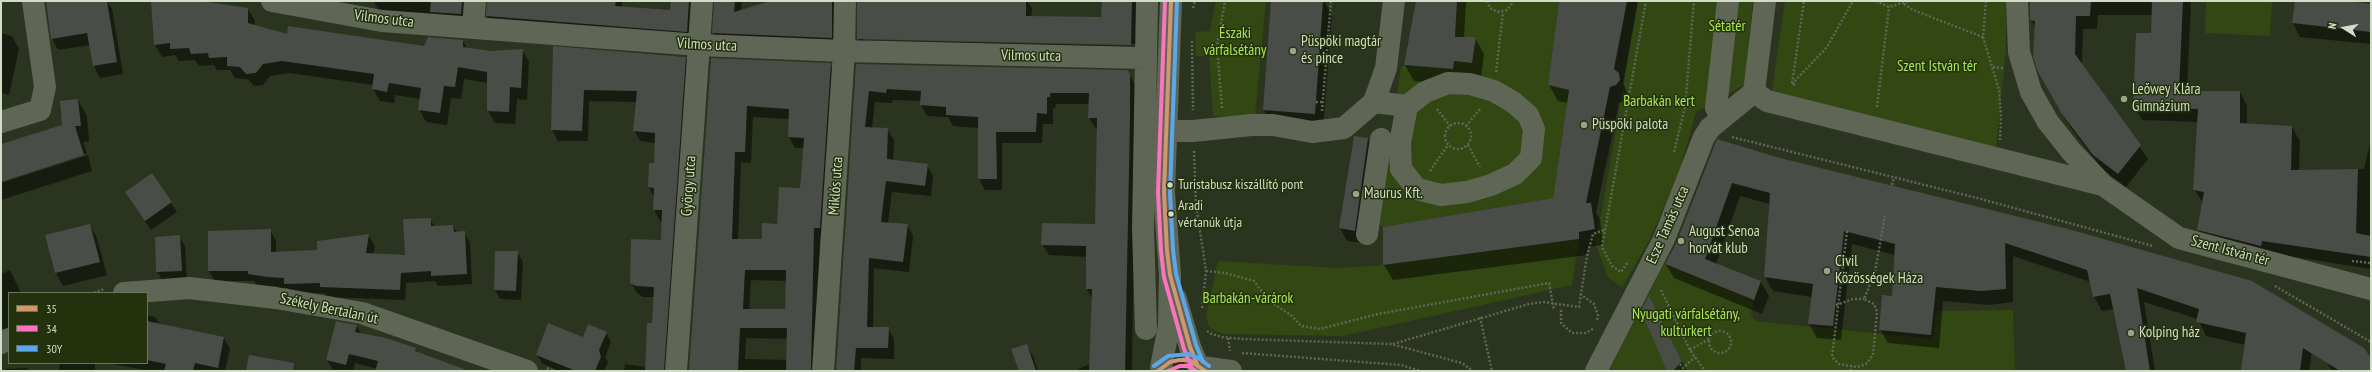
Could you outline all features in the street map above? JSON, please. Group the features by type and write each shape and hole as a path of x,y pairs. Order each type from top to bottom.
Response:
{"street":[{"path":"1,122 40,110 45,87 33,1"},
{"name":"Vilmos utca","path":"272,1 382,21 699,45 844,51 1145,58"},
{"path":"473,28 474,1"},
{"name":"György utca","path":"676,371 702,1"},
{"name":"Miklós utca","path":"823,371 844,51 845,1"},
{"path":"1146,329 1143,228 1147,1"},
{"path":"1160,369 1169,326 1170,275 1167,251 1164,192 1171,1"},
{"path":"1367,234 1381,138 1377,102 1386,68 1394,1"},
{"path":"1706,86 1715,1"},
{"path":"1713,118 1728,1"},
{"path":"1754,92 1765,1"},
{"name":"Szent István tér","path":"2017,1 2019,52 2023,70 2031,92 2048,122 2071,151 2103,185 2179,238 2371,289"},
{"path":"1448,83 1470,84 1494,91 1513,102 1528,115 1534,129 1531,158 1515,174 1491,185 1473,190 1441,195 1417,189 1401,169 1400,143 1407,106 1425,92 1448,83"},
{"name":"Esze Tamás utca","path":"1596,371 1664,239 1713,118 1754,92"},
{"name":"Szent István tér","path":"1754,92 1767,101 2103,185"},
{"path":"1166,131 1193,131 1251,125 1274,125 1320,131 1344,128 1377,102 1407,106"},
{"path":"1143,228 1167,251"},
{"path":"1170,275 1190,347 1201,367"},
{"name":"Székely Bertalan út","path":"137,292 189,288 276,298 362,313 527,371"},
{"path":"1160,369 1179,360 1201,367 1227,361"}],"path":[{"path":"1192,14 1195,1"},
{"path":"1222,112 1215,46 1225,1"},
{"path":"1320,131 1331,1"},
{"path":"1488,1 1494,10 1503,12 1511,8 1514,1"},
{"path":"1628,260 1621,272 1612,266 1602,247 1646,1"},
{"path":"1673,159 1685,107 1694,1"},
{"path":"1792,84 1804,1"},
{"path":"1787,87 1792,84 1827,47 1853,1"},
{"path":"1876,1 1890,7 1904,4 1909,1"},
{"path":"1986,1 1983,37 1999,90 2002,117 2000,142 1992,140"},
{"path":"1904,4 1912,10 1983,37"},
{"path":"1877,108 1890,7"},
{"path":"1494,91 1503,12"},
{"path":"1192,37 1193,131 1196,204 1206,271 1201,313"},
{"path":"1993,67 2006,69"},
{"path":"1792,84 1799,86"},
{"path":"1316,102 1323,102"},
{"path":"1870,106 1885,110"},
{"path":"1713,118 1894,177 1981,199 2159,248"},
{"path":"1462,124 1469,129 1471,137 1464,148 1456,149 1448,145 1445,137 1450,126 1462,124"},
{"path":"1417,189 1448,145"},
{"path":"1892,185 1894,177"},
{"path":"1864,299 1875,272 1885,216"},
{"path":"1391,344 1480,317 1543,302 1579,307 1580,294 1593,234 1604,230"},
{"path":"1837,305 1850,300 1864,299 1874,304 1879,312 1871,360 1862,366 1839,364 1832,357 1837,305 1847,232"},
{"path":"1648,269 1690,350 1705,371"},
{"path":"1206,271 1225,273 1254,280 1268,300 1292,316 1300,326 1320,329 1378,314 1549,283 1554,310"},
{"path":"2273,285 2371,342"},
{"path":"1561,310 1560,319 1566,330 1579,335 1592,330 1597,323 1598,314 1596,307 1590,300 1580,294"},
{"path":"1480,317 1492,371"},
{"path":"1209,339 1203,326 1212,334 1222,337 1391,344 1462,363 1473,371"},
{"path":"1690,350 1709,339 1712,334 1723,331 1731,340 1727,350 1716,353 1709,344 1709,339"},
{"path":"1680,364 1683,368 1695,357"},
{"path":"1227,361 1401,365 1420,371"},
{"path":"1851,371 1852,366"}],"green space":[{"name":"Északi várfalsétány","path":"1216,1 1266,1 1255,116 1213,116 1209,56 1196,56 1195,32 1210,31"},
{"path":"1457,1 1559,1 1548,85 1569,90 1553,198 1383,227 1379,225 1401,67 1404,65 1452,69 1454,61 1472,63 1476,37 1455,37"},
{"name":"Barbakán kert","path":"1638,1 1753,1 1744,85 1696,112 1678,176 1650,239 1622,288 1608,277 1594,240 1602,210"},
{"name":"Szent István tér","path":"1785,1 2006,1 2006,49 1996,149 1782,100 1772,89"},
{"path":"2206,1 2272,1 2270,36 2205,33"},
{"name":"Barbakán-várárok","path":"1579,239 1572,285 1343,336 1225,334 1214,331 1208,324 1206,316 1218,261 1339,268 1383,265"},
{"name":"Nyugati várfalsétány, kultúrkert","path":"1664,264 1754,300 1751,314 1755,321 1933,339 1936,311 2013,310 2015,371 1609,371"}],"building":[{"path":"46,1 107,1 117,62 93,66 87,33 51,39"},
{"path":"151,1 201,1 248,8 248,23 287,34 288,26 424,46 428,37 463,40 463,47 491,51 523,49 521,88 510,87 509,112 487,111 487,72 458,67 455,87 444,86 440,113 418,110 421,88 389,83 387,92 372,89 374,74 282,61 263,64 256,73 246,74 240,67 227,66 227,57 209,58 208,53 191,54 189,48 170,49 170,43 154,45"},
{"path":"431,1 462,1 461,14 430,12"},
{"path":"487,1 616,1 615,6 670,10 671,1 689,1 687,32 486,16"},
{"path":"714,1 735,1 734,12 770,1 832,1 832,38 712,33"},
{"path":"857,1 1026,1 1026,16 1101,17 1102,1 1132,1 1131,45 857,39"},
{"name":"Püspöki magtár és pince","path":"1271,1 1323,1 1315,114 1263,110"},
{"path":"1416,1 1457,1 1455,37 1476,37 1472,63 1454,61 1453,69 1404,65"},
{"name":"Püspöki palota","path":"1559,1 1627,1 1614,69 1619,73 1620,80 1616,85 1610,87 1586,203 1591,203 1595,229 1579,232 1579,239 1383,265 1383,227 1553,198 1569,90 1548,85"},
{"path":"2030,1 2091,1 2090,16 2076,16 2075,54 2141,145 2118,174 2093,155 2062,114 2037,70 2033,56 2035,21 2030,20"},
{"path":"2152,1 2183,1 2179,91 2240,91 2240,123 2292,126 2291,170 2358,169 2356,233 2371,236 2371,257 2262,241 2261,246 2197,230 2204,192 2193,190 2198,109 2133,107 2136,33 2151,33"},
{"path":"2295,1 2348,1 2371,4 2371,32 2292,23"},
{"path":"553,46 686,57 664,371 645,371 647,323 652,323 654,287 636,286 630,283 631,239 661,240 662,210 653,210 654,188 648,187 649,163 654,163 655,133 633,131 637,91 584,90 582,131 551,130"},
{"path":"711,58 831,63 820,228 814,228 811,371 786,371 787,328 740,328 738,371 689,371","holes":["747,106 789,109 788,137 804,138 800,188 779,187 777,224 762,223 762,239 732,239 735,152 745,152","745,270 786,270 785,309 743,309"]},
{"path":"856,64 1127,70 1130,74 1130,119 1125,371 1089,371 1092,289 1086,289 1086,246 1041,245 1042,223 1095,224 1097,118 1088,118 1089,93 1050,93 1050,97 1047,97 1047,114 1037,113 1036,132 996,132 997,179 978,179 978,117 946,115 946,107 920,105 921,91 887,89 886,93 869,91 865,127 888,128 887,159 928,164 925,186 886,181 881,222 908,224 903,262 869,258 867,327 889,327 888,348 856,348 854,371 836,371"},
{"path":"78,99 81,126 75,126 84,155 1,182 1,144 62,125 60,101"},
{"name":"Maurus Kft.","path":"1354,136 1368,138 1355,231 1339,228"},
{"path":"1717,139 1776,157 2068,229 2252,281 2364,348 2371,358 2371,371 2340,371 2303,348 2300,371 2241,371 2246,333 2196,322 2199,309 2137,288 2150,371 2126,371 2110,294 2093,297 2087,270 2005,243 2006,289 1981,291 1936,287 1931,335 1879,330 1882,295 1892,296 1895,244 1844,231 1833,326 1808,324 1813,284 1764,277 1770,193 1732,183 1705,259 1761,281 1754,300 1665,264 1676,244"},
{"path":"152,173 172,202 145,221 125,192"},
{"path":"431,218 431,226 453,225 454,232 465,231 467,274 431,276 431,271 401,273 400,290 320,287 320,283 284,284 284,278 248,274 248,271 208,271 208,231 271,229 271,252 317,250 317,241 369,234 366,253 405,255 403,219"},
{"path":"90,224 100,262 55,273 45,235"},
{"path":"180,235 182,271 156,272 155,237"},
{"path":"495,251 518,251 516,291 494,290"},
{"path":"1649,296 1682,361 1673,371 1667,371 1641,311"},
{"path":"148,321 224,337 218,368 195,363 193,371 164,371 166,364 148,360"},
{"path":"336,321 357,325 355,332 386,338 416,348 415,351 464,369 464,371 375,371 378,361 349,354 346,365 326,360"},
{"path":"548,323 583,337 588,324 607,332 599,350 601,357 595,371 576,371 536,355"},
{"path":"1027,344 1036,371 1019,371 1011,349"},
{"path":"249,355 294,363 293,371 246,371"}],"transit line":[{"name":"34","path":"1165,1 1158,192 1161,251 1164,277 1184,349 1191,366"},
{"name":"35","path":"1171,1 1164,192 1167,251 1170,275 1190,347 1197,364"},
{"name":"30Y","path":"1177,1 1170,192 1173,250 1176,274 1196,345 1203,362"},
{"name":"30Y","path":"1154,366 1168,356 1189,354 1200,359 1209,366"},
{"name":"35","path":"1158,371 1170,362 1179,360 1189,360 1205,371"},
{"name":"34","path":"1168,371 1180,366 1188,366 1196,371"}],"place":[{"name":"Püspöki magtár és pince","path":"1293,51"},
{"name":"Leőwey Klára Gimnázium","path":"2124,99"},
{"name":"Püspöki palota","path":"1584,125"},
{"name":"Turistabusz kiszállító pont","path":"1170,185"},
{"name":"Maurus Kft.","path":"1356,194"},
{"name":"Aradi vértanúk útja","path":"1171,214"},
{"name":"August Senoa horvát klub","path":"1681,241"},
{"name":"Civil Közösségek Háza","path":"1827,271"},
{"name":"Kolping ház","path":"2131,333"}],"park label":[{"name":"Sétatér","path":"1727,27"}]}
